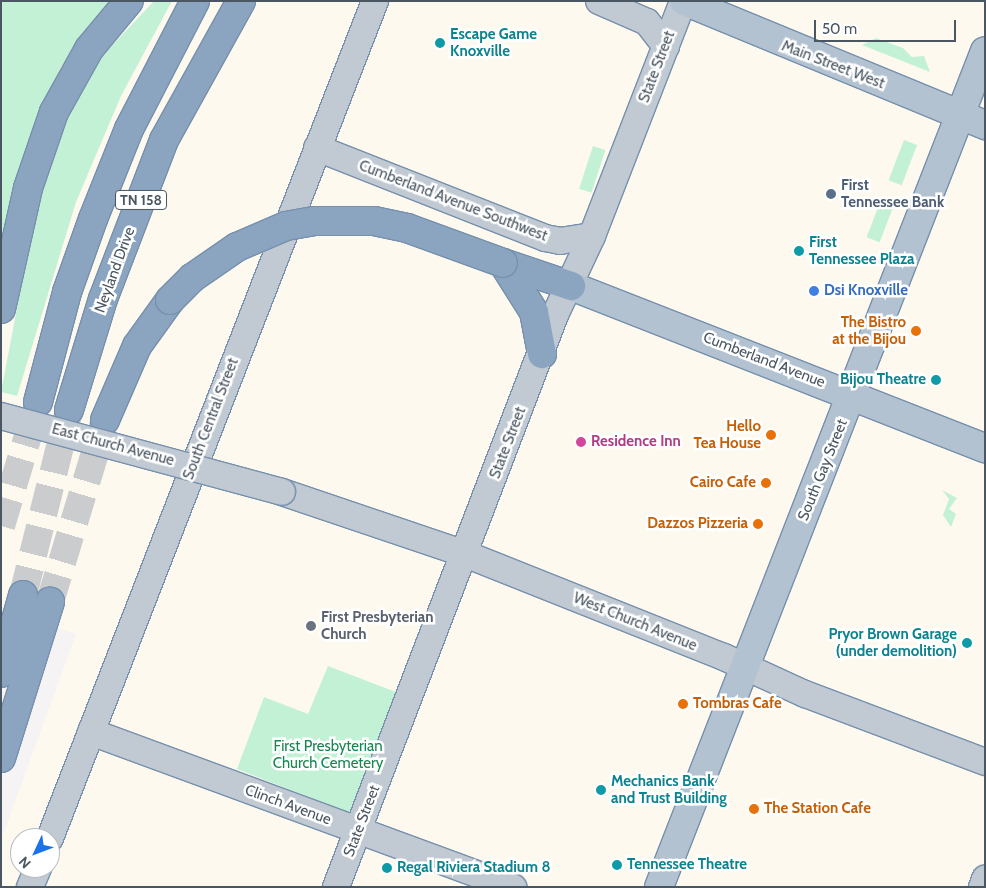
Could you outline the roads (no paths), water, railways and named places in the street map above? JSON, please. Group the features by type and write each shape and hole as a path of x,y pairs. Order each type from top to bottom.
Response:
{"highway":[{"path":"1,309 38,151 70,77 89,49 129,1"},
{"name":"TN 158","path":"38,402 66,292 97,210 129,129 195,1"},
{"name":"Neyland Drive","path":"69,410 103,299 164,140 241,1"},
{"path":"105,420 137,346 170,300 192,278 237,247 286,226 314,221 374,221 407,228 571,286"},
{"path":"503,263 534,312 542,354"},
{"path":"1,672 23,595"},
{"path":"1,758 50,602"}],"main road":[{"name":"Main Street West","path":"683,1 973,120"},
{"name":"South Gay Street","path":"659,887 744,667 853,396 973,120 985,52"},
{"name":"Cumberland Avenue","path":"571,286 985,448"}],"street":[{"name":"South Central Street","path":"54,828 375,1"},
{"path":"599,1 647,22 666,46"},
{"name":"State Street","path":"336,887 542,354 592,236 683,1"},
{"name":"Cumberland Avenue Southwest","path":"317,148 545,238 560,241 592,236"},
{"name":"East Church Avenue","path":"1,416 282,492"},
{"name":"West Church Avenue","path":"282,492 465,554 985,762"},
{"name":"Clinch Avenue","path":"92,732 359,828 513,887"},
{"path":"982,887 985,879"}],"tunnel":[{"path":"1,526 38,402"},
{"path":"23,595 69,410"},
{"path":"50,602 105,420"}],"place":[{"name":"Escape Game Knoxville","path":"440,43"},
{"name":"First Tennessee Bank","path":"831,194"},
{"name":"First Tennessee Plaza","path":"799,251"},
{"name":"Dsi Knoxville","path":"814,291"},
{"name":"The Bistro at the Bijou","path":"916,331"},
{"name":"Bijou Theatre","path":"936,380"},
{"name":"Hello Tea House","path":"771,435"},
{"name":"Residence Inn","path":"581,442"},
{"name":"Cairo Cafe","path":"766,483"},
{"name":"Dazzos Pizzeria","path":"758,524"},
{"name":"First Presbyterian Church","path":"311,626"},
{"name":"Pryor Brown Garage (under demolition)","path":"967,643"},
{"name":"Tombras Cafe","path":"683,704"},
{"name":"Mechanics Bank and Trust Building","path":"601,790"},
{"name":"The Station Cafe","path":"754,809"},
{"name":"Tennessee Theatre","path":"617,865"},
{"name":"Regal Riviera Stadium 8","path":"387,868"}],"park label":[{"name":"First Presbyterian Church Cemetery","path":"328,754"}]}
